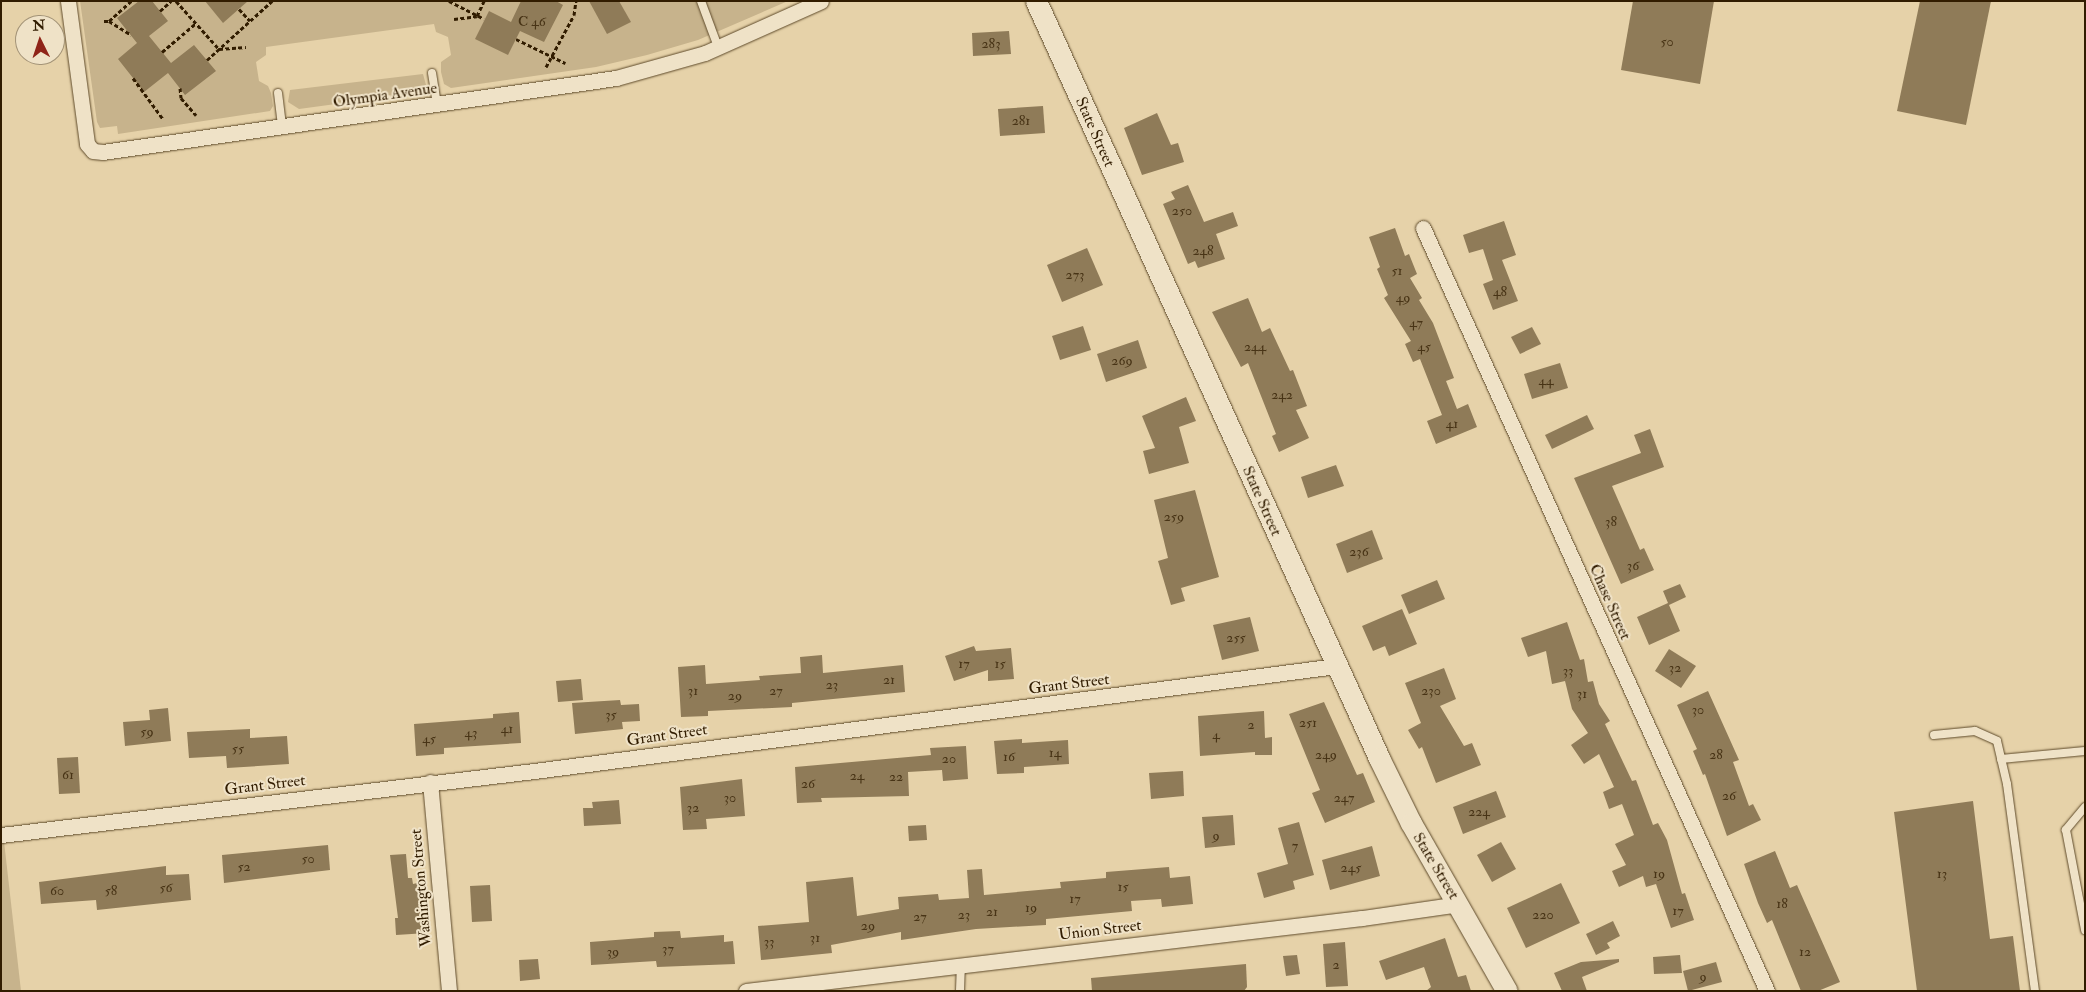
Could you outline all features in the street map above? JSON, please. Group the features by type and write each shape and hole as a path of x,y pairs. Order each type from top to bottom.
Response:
{"main road":[{"name":"State Street","path":"1036,1 1336,666 1411,823 1508,991"}],"street":[{"name":"Olympia Avenue","path":"68,1 87,144 93,151 102,152 616,78 718,47 821,1"},
{"name":"Chase Street","path":"1423,228 1767,991"},
{"name":"Grant Street","path":"1,835 542,770 1336,666"},
{"name":"Washington Street","path":"430,782 449,991"},
{"name":"Union Street","path":"746,991 961,964 1284,928 1459,904"}],"lane":[{"path":"701,1 718,47"},
{"path":"432,73 437,105"},
{"path":"278,93 282,126"},
{"path":"1934,734 1975,731 1996,741 2001,759 2036,991"},
{"path":"2001,759 2085,751"},
{"path":"2085,806 2066,830 2085,930"},
{"path":"960,991 961,964"}],"path":[{"path":"109,21 131,1"},
{"path":"160,11 171,1"},
{"path":"176,1 219,49"},
{"path":"207,60 271,1"},
{"path":"449,1 484,19"},
{"path":"477,16 484,1"},
{"path":"546,67 574,15 576,1"},
{"path":"239,9 250,21"},
{"path":"454,19 477,16"},
{"path":"104,21 109,21 131,35"},
{"path":"162,52 196,23"},
{"path":"516,39 565,64"},
{"path":"219,49 246,48"},
{"path":"133,78 163,120"},
{"path":"180,88 181,98 196,115"}],"shaded area":[{"path":"80,1 788,1 698,40 647,55 596,67 451,88 444,84 441,72 441,62 451,55 448,37 436,32 434,24 266,47 266,55 256,62 259,81 268,86 271,93 273,106 270,111 118,134 117,126 100,128 97,122"},
{"path":"423,74 426,85 417,93 299,109 288,102 290,90"},
{"path":"1,815 21,991 1,991"}],"building":[{"path":"139,1 152,1 168,21 149,36 171,63 194,45 216,71 185,95 168,73 144,92 118,59 137,43 117,18"},
{"path":"205,1 248,1 223,23"},
{"path":"521,1 556,1 563,5 544,42 520,31 508,55 475,39 489,11 511,22"},
{"path":"589,1 619,1 631,22 607,34"},
{"path":"1633,1 1714,1 1700,84 1621,70"},
{"path":"1920,1 1991,1 1966,125 1897,111"},
{"path":"1009,31 1011,54 973,56 972,33"},
{"path":"1043,106 1045,133 1000,136 998,109"},
{"path":"1157,113 1171,145 1178,143 1184,162 1142,175 1124,128"},
{"path":"1188,185 1204,222 1233,212 1238,226 1216,234 1225,259 1198,268 1195,261 1188,264 1163,204 1175,199 1171,192"},
{"path":"1504,221 1516,255 1502,260 1518,301 1493,310 1483,284 1493,280 1483,249 1469,253 1463,235"},
{"path":"1395,228 1405,256 1409,254 1417,274 1410,278 1422,298 1419,300 1433,323 1454,378 1446,381 1457,409 1468,404 1477,427 1436,444 1427,421 1442,415 1420,359 1413,362 1405,344 1411,341 1384,298 1388,295 1377,269 1380,267 1369,237"},
{"path":"1087,248 1103,285 1062,302 1047,265"},
{"path":"1248,298 1262,332 1270,328 1290,371 1293,370 1307,406 1296,410 1309,438 1279,452 1272,436 1276,434 1248,363 1241,367 1212,312"},
{"path":"1083,326 1091,350 1060,360 1052,336"},
{"path":"1532,327 1541,344 1520,354 1511,337"},
{"path":"1138,340 1147,368 1106,382 1097,354"},
{"path":"1560,363 1568,388 1532,399 1524,374"},
{"path":"1186,397 1196,421 1179,427 1189,463 1149,474 1143,451 1155,448 1142,416"},
{"path":"1587,415 1594,429 1552,449 1545,435"},
{"path":"1650,429 1664,467 1612,486 1640,550 1644,548 1654,570 1621,584 1574,478 1641,453 1634,435"},
{"path":"1336,465 1344,486 1308,498 1301,477"},
{"path":"1195,490 1219,577 1181,588 1185,601 1171,605 1158,561 1168,558 1154,500"},
{"path":"1372,530 1383,559 1347,573 1336,544"},
{"path":"1437,580 1445,599 1409,614 1401,595"},
{"path":"1680,584 1686,597 1669,605 1680,631 1649,645 1637,617 1668,603 1663,591"},
{"path":"1402,609 1417,644 1389,656 1385,646 1373,651 1362,626"},
{"path":"1250,617 1259,651 1222,660 1213,625"},
{"path":"1567,622 1580,660 1584,659 1588,682 1593,681 1599,704 1610,721 1605,724 1632,781 1636,780 1653,825 1658,823 1667,840 1682,894 1685,893 1694,920 1671,928 1656,884 1646,887 1643,876 1619,887 1612,871 1626,865 1615,844 1634,835 1622,804 1609,809 1603,792 1614,787 1599,754 1584,764 1571,745 1588,733 1572,709 1565,681 1552,684 1546,651 1528,657 1521,638"},
{"path":"974,646 976,651 1011,648 1014,679 988,681 988,670 954,681 945,656"},
{"path":"1669,649 1696,666 1681,688 1655,671"},
{"path":"822,655 823,673 903,665 905,692 792,703 792,707 708,711 708,716 681,717 678,667 705,665 706,684 760,680 759,676 801,673 800,657"},
{"path":"1444,668 1456,699 1440,706 1464,746 1472,743 1481,765 1436,783 1422,747 1419,749 1408,730 1421,723 1405,683"},
{"path":"581,679 583,700 558,702 556,681"},
{"path":"1708,691 1739,760 1733,762 1749,806 1753,804 1761,820 1727,836 1705,774 1703,775 1693,751 1697,749 1677,705"},
{"path":"620,700 621,705 639,704 640,721 622,722 623,729 575,734 572,703"},
{"path":"1324,702 1357,775 1363,773 1375,802 1325,823 1312,793 1320,790 1289,714"},
{"path":"168,708 171,741 125,746 123,722 150,720 149,710"},
{"path":"1264,711 1265,738 1272,737 1272,755 1255,755 1255,752 1200,756 1198,716"},
{"path":"519,712 521,743 444,748 444,754 416,756 414,724 493,718 493,714"},
{"path":"250,729 250,738 287,736 289,764 227,768 226,756 189,758 187,732"},
{"path":"1022,739 1022,743 1068,740 1069,764 1024,767 1024,773 997,774 994,741"},
{"path":"966,746 968,779 943,781 942,770 908,772 909,796 821,798 822,802 797,803 795,767 931,755 930,748"},
{"path":"78,757 80,793 59,794 57,758"},
{"path":"1183,771 1184,796 1151,799 1149,773"},
{"path":"742,779 745,816 706,819 707,829 683,830 680,787"},
{"path":"1496,791 1506,817 1463,834 1453,807"},
{"path":"619,800 621,824 584,826 583,808 593,808 592,802"},
{"path":"1973,801 1990,939 2013,936 2020,991 1917,991 1894,812"},
{"path":"1233,815 1235,845 1205,848 1202,817"},
{"path":"1299,822 1314,875 1293,881 1295,889 1264,898 1257,873 1288,864 1278,828"},
{"path":"926,825 927,840 909,841 908,826"},
{"path":"1501,842 1516,869 1492,882 1477,855"},
{"path":"328,845 330,870 224,883 222,855"},
{"path":"1372,846 1380,876 1330,890 1322,860"},
{"path":"1775,851 1790,888 1797,885 1840,982 1818,991 1801,991 1772,920 1767,923 1758,903 1744,864"},
{"path":"406,854 408,878 412,878 413,884 422,882 427,933 396,935 395,918 398,918 390,855"},
{"path":"166,866 166,875 189,874 191,900 97,910 96,900 41,904 39,882"},
{"path":"1169,867 1170,878 1190,876 1193,904 1162,907 1161,899 1131,901 1132,911 1046,919 1046,925 976,929 901,940 901,932 831,945 832,953 761,960 758,926 809,922 806,882 853,877 857,916 899,909 898,897 938,894 939,900 969,898 967,870 982,869 984,895 1061,888 1060,882 1106,878 1106,872"},
{"path":"1561,883 1580,923 1526,948 1507,908"},
{"path":"490,885 492,921 472,922 470,886"},
{"path":"1613,921 1620,936 1607,943 1610,948 1596,955 1586,934"},
{"path":"680,931 681,938 724,935 724,942 733,941 735,964 657,967 656,961 591,965 590,942 654,937 654,932"},
{"path":"1445,938 1458,977 1466,975 1471,991 1426,991 1431,987 1424,967 1386,980 1379,961"},
{"path":"1345,942 1348,986 1326,987 1323,944"},
{"path":"1297,955 1300,974 1286,976 1283,956"},
{"path":"1680,955 1682,973 1654,974 1653,957"},
{"path":"538,959 540,979 520,981 519,960"},
{"path":"1619,959 1619,962 1582,977 1587,991 1562,991 1554,973 1581,962"},
{"path":"1716,962 1722,982 1688,991 1683,971"},
{"path":"1246,964 1247,987 1244,991 1092,991 1091,978"}]}
